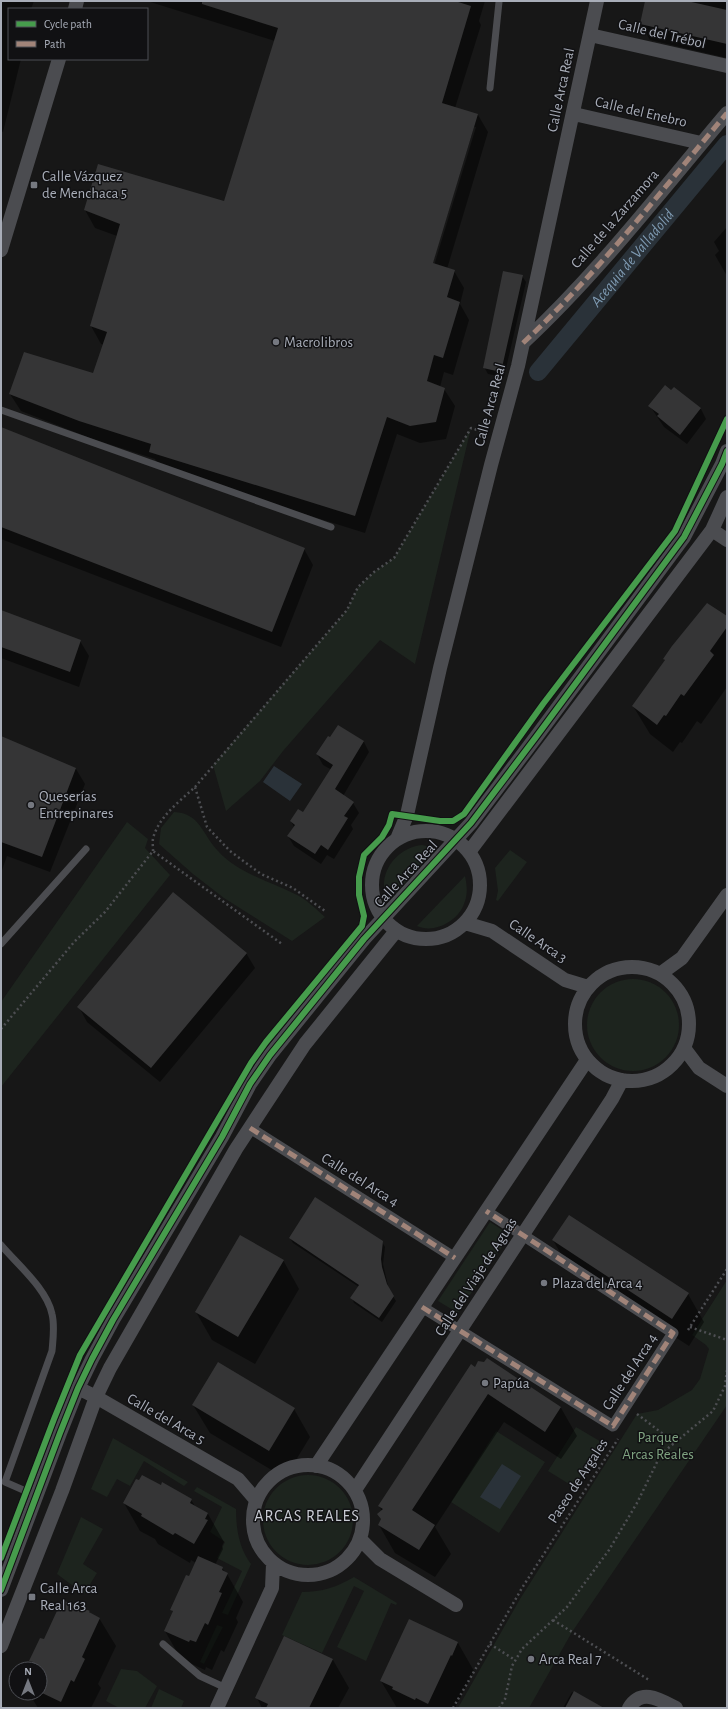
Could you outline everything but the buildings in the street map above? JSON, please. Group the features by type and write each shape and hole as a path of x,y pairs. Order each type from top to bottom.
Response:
{"street":[{"name":"Calle Arca Real","path":"397,839 407,815 440,668 523,343 574,114 597,1"},
{"name":"Calle del Trébol","path":"590,35 727,66"},
{"path":"1,250 4,231 60,60"},
{"name":"Calle de la Zarzamora","path":"523,343 550,318 632,228 727,113"},
{"name":"Calle del Enebro","path":"574,114 701,144"},
{"path":"454,840 471,823 532,744 684,537 722,464 727,451"},
{"path":"469,852 712,530 727,497"},
{"path":"712,530 727,540"},
{"name":"Calle Arca Real","path":"407,815 412,832"},
{"name":"Calle Arca Real","path":"412,832 444,835 454,840 469,852 475,863 480,879 479,898 475,910 465,923 456,931 435,939 409,937 396,931 382,918 372,894 373,872 382,853 397,839 412,832"},
{"name":"Calle Arca Real","path":"1,1590 78,1388 113,1320 222,1137 250,1084 270,1055 382,918 454,840"},
{"path":"673,984 682,958 727,896"},
{"name":"Calle Arca 3","path":"475,910 492,931 565,980 588,987"},
{"name":"Calle Arca 3","path":"465,923 492,931"},
{"path":"1,1646 62,1491 96,1397 110,1368 236,1148 305,1044 396,931"},
{"path":"660,974 682,958"},
{"path":"635,967 660,974 673,984 681,995 687,1008 689,1021 688,1035 684,1048 674,1063 663,1072 650,1078 637,1081 622,1080 609,1076 597,1069 587,1060 579,1046 575,1031 576,1015 580,1000 588,987 598,978 609,972 622,968 635,967"},
{"name":"Calle Arca 3","path":"565,980 580,1000"},
{"path":"684,1048 699,1068 727,1086"},
{"name":"Calle del Viaje de Aguas","path":"316,1466 587,1060"},
{"path":"674,1063 699,1068"},
{"name":"Calle del Viaje de Aguas","path":"355,1490 461,1331 612,1099 622,1080"},
{"name":"Calle del Arca 4","path":"250,1128 455,1258"},
{"name":"Calle del Arca 4","path":"422,1307 614,1426 673,1333 486,1211"},
{"name":"Calle del Arca 5","path":"78,1388 238,1479 256,1500"},
{"path":"297,1466 316,1466 331,1470 344,1479 355,1490 363,1514 363,1527 360,1539 353,1553 344,1563 331,1571 318,1575 303,1576 289,1573 273,1564 264,1555 254,1534 252,1523 253,1511 256,1500 266,1484 272,1478 297,1466"},
{"name":"Calle del Arca 5","path":"238,1479 266,1484"},
{"path":"360,1539 380,1559 456,1605"},
{"path":"353,1553 380,1559"},
{"path":"217,1708 272,1588 273,1564"},
{"path":"272,1588 289,1573"},
{"path":"629,1708 634,1700 645,1696 661,1700 676,1708"}],"lane":[{"path":"490,88 498,1"},
{"path":"1,410 331,527"},
{"path":"1,944 86,849"},
{"path":"1,1245 42,1292 52,1313 54,1328 52,1351 5,1482 36,1496"},
{"path":"163,1644 200,1676 226,1688"}],"path":[{"path":"1,1029 75,940 105,912 153,851 153,836 160,823 195,787 347,610 358,587 374,572 394,558 471,428 499,436"},
{"path":"195,787 207,827 230,851 261,874 293,888 325,911"},
{"path":"153,851 282,944"},
{"path":"686,1333 727,1269"},
{"path":"690,1327 727,1340"},
{"path":"499,1708 505,1699 512,1666 522,1649 567,1607 609,1550 637,1503 661,1454 713,1411 725,1386 727,1370"},
{"path":"635,1412 674,1443"},
{"path":"553,1620 652,1682"},
{"path":"490,1644 515,1660"}],"green space":[{"path":"471,428 415,664 380,640 283,751 260,781 226,811 213,765 347,610 358,587 374,572 394,558"},
{"path":"174,812 183,813 195,820 218,851 226,859 244,871 299,896 311,904 325,917 292,941 224,898 193,874 159,844 161,828"},
{"path":"127,822 148,839 145,848 170,875 1,1087 1,1002"},
{"path":"422,845 436,848 388,902 384,883 386,873 390,865 396,857 403,852 412,847"},
{"path":"510,850 527,862 498,901 496,900 498,891 495,868"},
{"path":"465,876 467,894 464,904 457,916 451,921 438,927 424,928 417,926"},
{"path":"633,979 651,982 666,992 676,1007 679,1025 676,1043 666,1058 651,1068 633,1071 615,1068 600,1058 590,1043 587,1025 590,1007 600,992 615,982"},
{"path":"490,1222 510,1235 458,1313 438,1301"},
{"name":"Parque Arcas Reales","path":"727,1280 727,1405 572,1632 529,1708 458,1708 520,1599 637,1414 658,1410 692,1390 700,1379 709,1349 692,1335"},
{"path":"576,1427 603,1443 574,1487 548,1471"},
{"path":"496,1431 545,1462 499,1533 451,1502"},
{"path":"113,1438 188,1482 184,1486 144,1461 130,1486 117,1479 107,1497 91,1489"},
{"path":"308,1475 325,1478 340,1488 350,1503 353,1520 350,1537 340,1552 325,1562 308,1565 291,1562 276,1552 266,1537 263,1520 266,1503 276,1488 291,1478"},
{"path":"197,1487 236,1509 239,1538 251,1564 228,1615 222,1613 242,1571 217,1558 225,1542 210,1532 222,1507 194,1491"},
{"path":"81,1517 103,1529 83,1564 97,1573 84,1594 57,1574"},
{"path":"354,1577 397,1603 396,1605 391,1603 366,1661 337,1647 364,1591 354,1586 322,1653 282,1635 302,1592 329,1588 342,1584"},
{"path":"217,1625 223,1627 204,1664 200,1662"},
{"path":"121,1669 137,1671 157,1686 145,1708 119,1708 106,1701"},
{"path":"159,1689 184,1701 181,1708 151,1708"}],"shaded area":[{"path":"274,766 302,784 290,801 263,782"},
{"path":"502,1464 521,1476 500,1509 480,1497"}],"waterway":[{"name":"Acequia de Valladolid","path":"538,372 727,144"}],"marked path":[{"path":"523,343 551,316 603,260 727,113"},
{"path":"250,1128 455,1258"},
{"path":"422,1307 613,1426 673,1333 486,1211"}],"cycle path":[{"path":"1,1558 80,1355 251,1063 266,1042 362,926 364,916 359,895 359,877 364,855 382,837 389,825 392,814 440,821 453,821 464,814 543,704 675,531 727,419"},
{"path":"1,1590 60,1433 78,1388 92,1359 113,1320 222,1137 250,1084 270,1055 364,939 471,823 536,737 684,537 722,464 727,451"}],"place":[{"name":"Calle Vázquez de Menchaca 5","path":"34,185"},
{"name":"Macrolibros","path":"276,342"},
{"name":"Queserías Entrepinares","path":"31,805"},
{"name":"Plaza del Arca 4","path":"544,1283"},
{"name":"Papúa","path":"485,1383"},
{"name":"Calle Arca Real 163","path":"32,1597"},
{"name":"Arca Real 7","path":"531,1659"}],"district":[{"name":"ARCAS REALES","path":"307,1516"}]}
